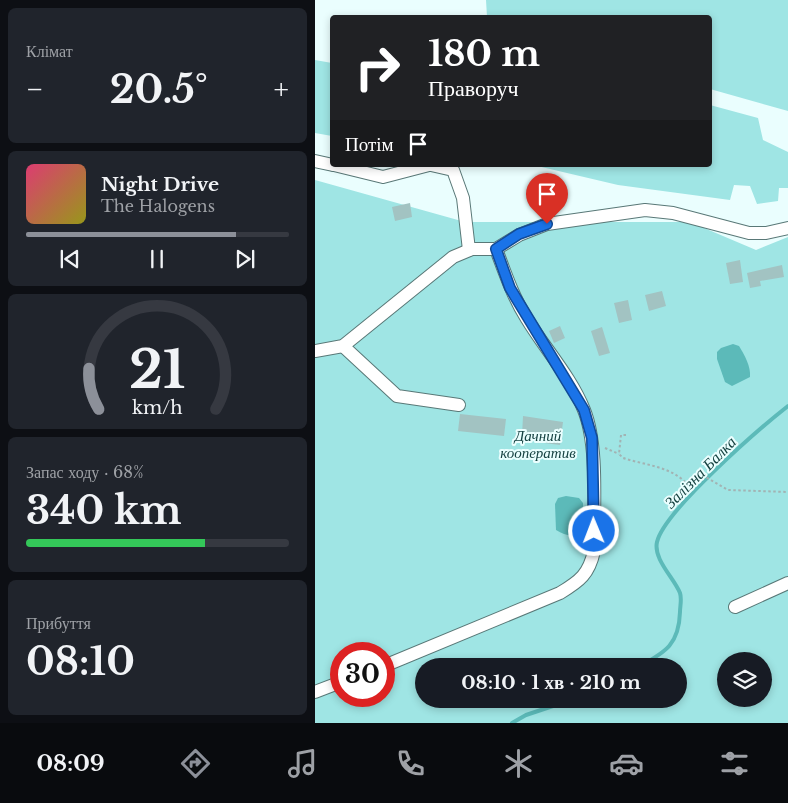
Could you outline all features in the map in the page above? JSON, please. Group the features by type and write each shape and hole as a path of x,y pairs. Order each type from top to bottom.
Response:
{"street":[{"path":"315,160 330,164"},
{"path":"341,167 383,177 422,167"},
{"path":"439,167 453,170 463,198 469,250"},
{"path":"315,351 343,346 453,257 469,250 496,249 519,234 547,224 645,210 673,213 749,233 766,233 788,228"},
{"path":"395,661 560,593 576,583 591,566 594,551 592,438 584,410 514,296 496,249"},
{"path":"343,346 397,396 459,405"},
{"path":"735,607 788,583"},
{"path":"315,692 330,686"}],"path":[{"path":"626,435 621,435 619,454 623,458 662,468 677,474 685,482 704,476 711,478 728,490 788,492"}],"green space":[{"path":"486,0 788,0 788,111 712,90 712,15 487,15"},
{"path":"315,60 330,63 330,136 315,133"},
{"path":"712,106 758,118 763,140 788,152 788,188 779,188 778,201 757,204 750,186 734,185 730,200 618,185 542,167 712,167"},
{"name":"Дачний кооператив","path":"315,180 465,222 690,222 756,250 788,237 788,723 315,723"}],"shaded area":[{"path":"733,344 739,346 745,356 750,377 732,386 725,382 717,359 717,352 721,348"},
{"path":"566,496 579,498 583,503 584,531 577,535 567,535 556,530 555,504 558,498"}],"building":[{"path":"410,203 412,217 395,221 392,207"},
{"path":"740,260 743,282 730,284 726,263"},
{"path":"782,265 784,277 760,281 761,286 750,288 747,273"},
{"path":"662,291 666,306 649,311 645,295"},
{"path":"628,300 632,320 619,323 614,303"},
{"path":"560,326 565,338 554,343 549,331"},
{"path":"602,327 610,353 599,356 591,331"},
{"path":"460,414 506,419 504,436 458,431"},
{"path":"523,416 563,422 560,445 544,443 545,438 522,436"}],"waterway":[{"name":"Залізна Балка","path":"654,658 664,651 674,639 679,623 681,600 677,587 658,555 657,542 663,528 694,491 757,432 788,406"},
{"name":"Залізна Балка","path":"512,723 526,715 547,708"}],"route":[{"path":"547,224 519,234 496,249 510,288 527,318 576,393 584,410 592,438 594,531"}]}
